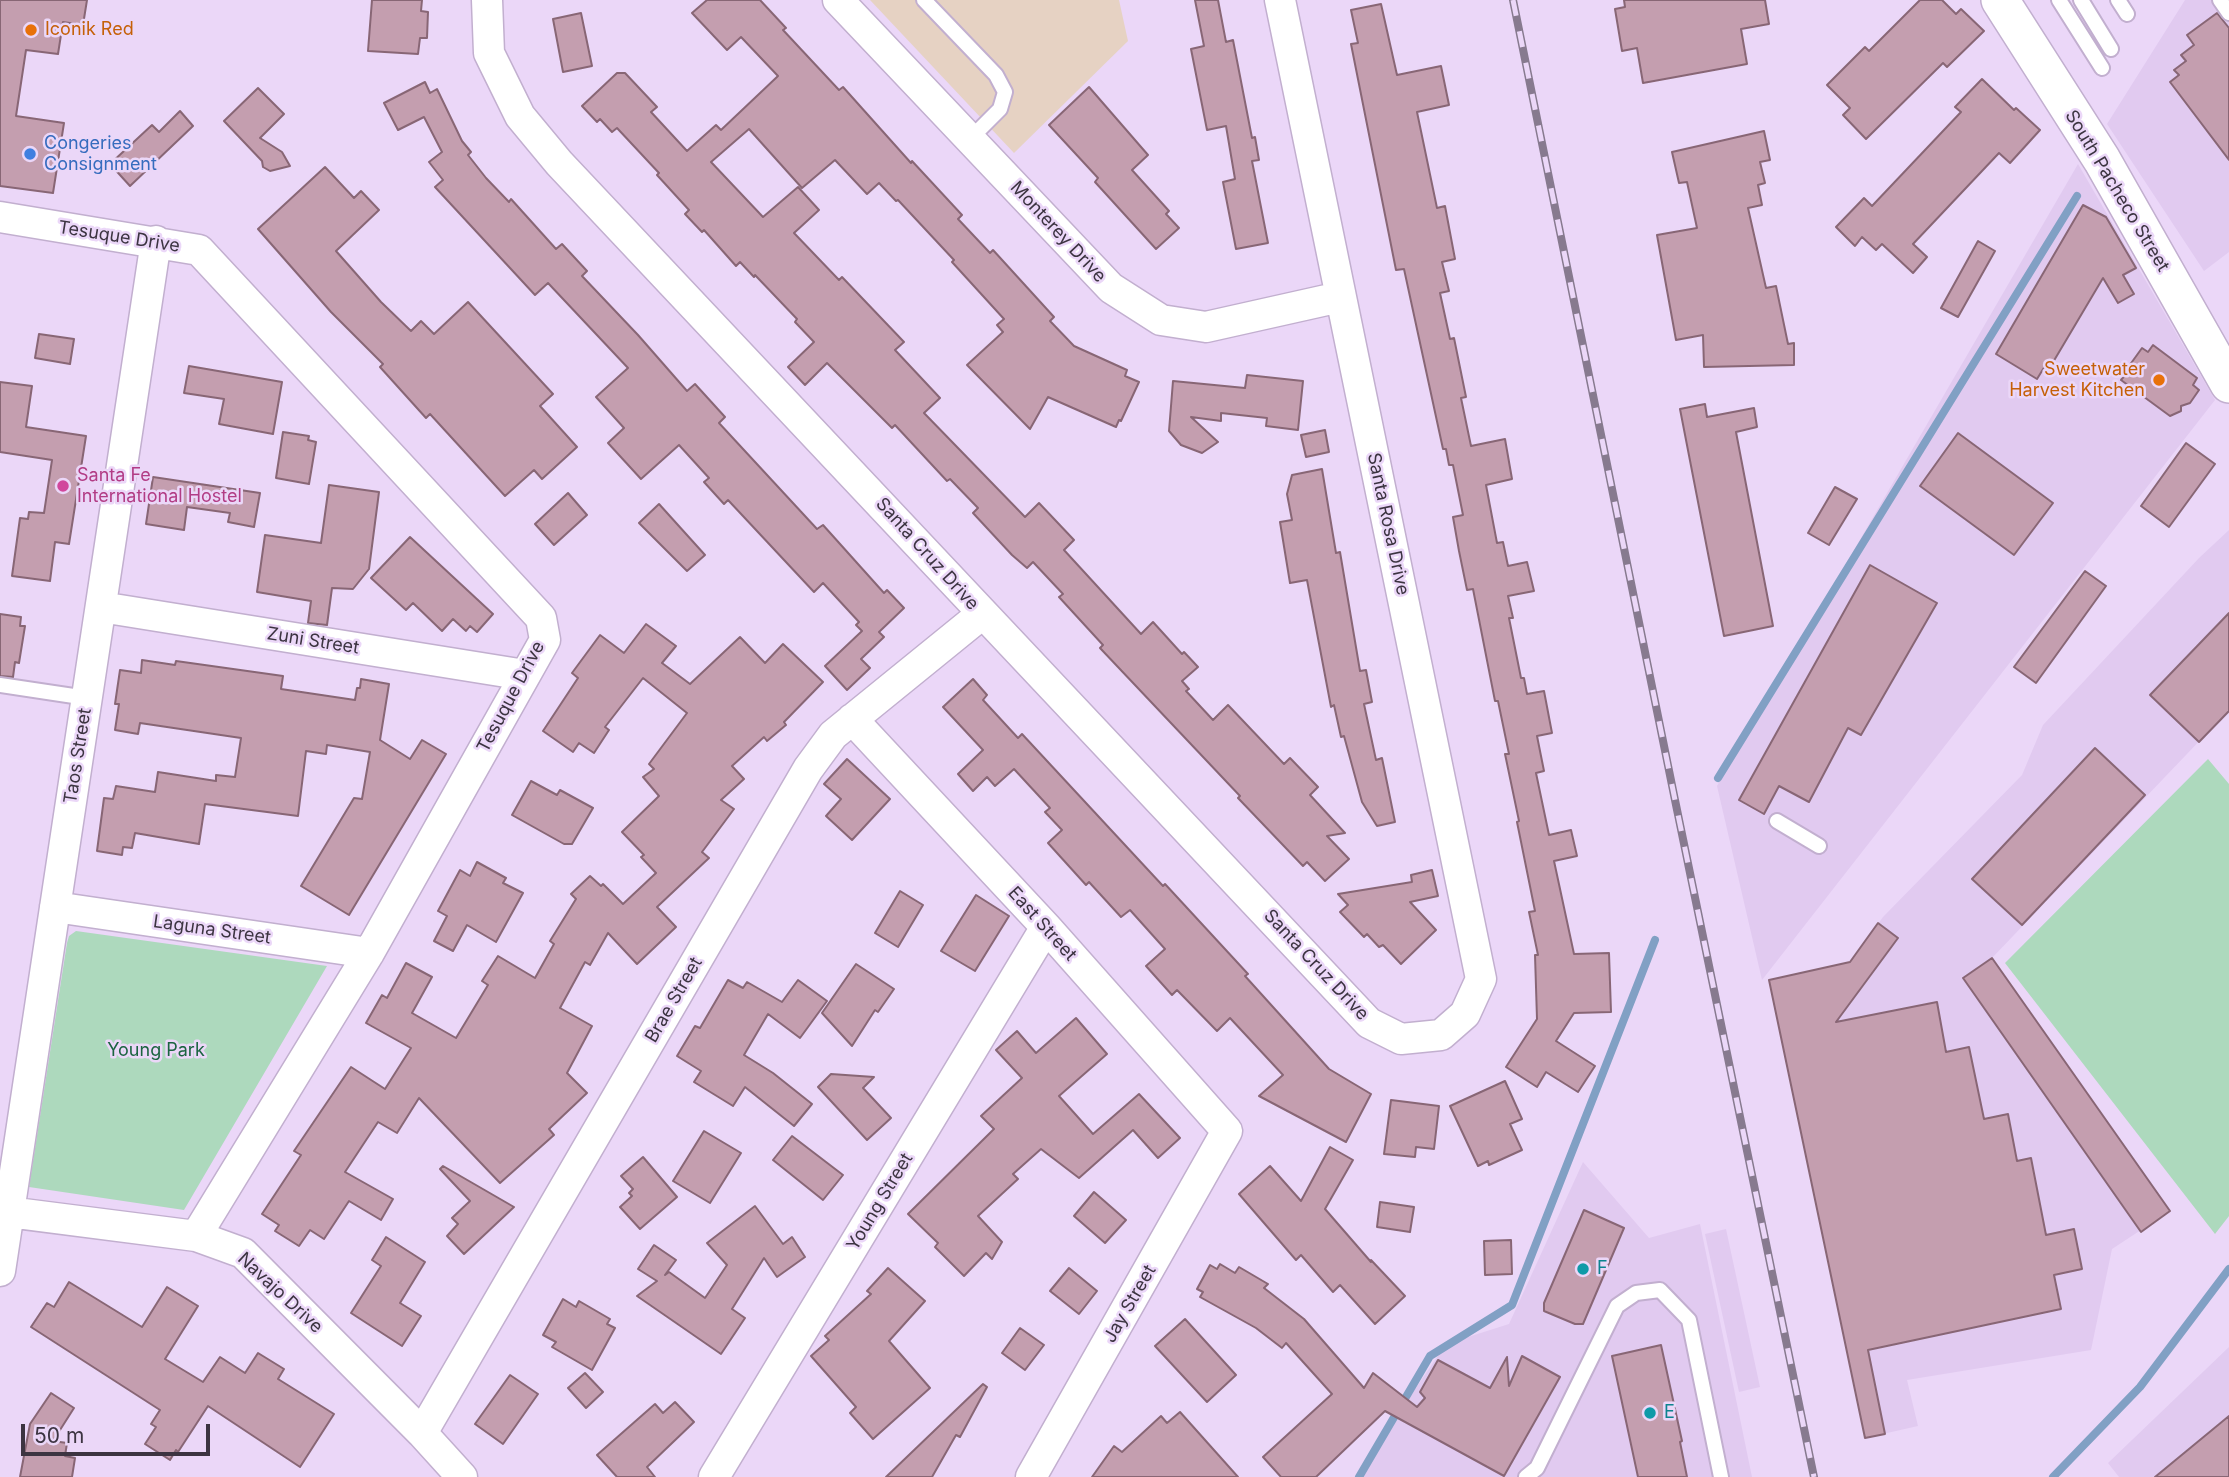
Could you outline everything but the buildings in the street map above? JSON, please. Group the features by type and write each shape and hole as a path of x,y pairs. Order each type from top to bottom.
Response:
{"street":[{"name":"Santa Cruz Drive","path":"487,0 489,53 520,116 559,163 1369,1023 1401,1039 1441,1035"},
{"name":"Monterey Drive","path":"838,0 1111,288 1161,320 1206,327 1340,297"},
{"name":"Santa Rosa Drive","path":"1280,0 1481,979 1465,1014 1441,1035"},
{"name":"South Pacheco Street","path":"2000,0 2102,160 2229,384"},
{"name":"Tesuque Drive","path":"0,218 199,250 541,618 545,640 526,675 369,953 197,1236"},
{"name":"Taos Street","path":"0,1271 5,1212 55,907 156,242"},
{"name":"Zuni Street","path":"101,607 526,675"},
{"name":"Brae Street","path":"422,1433 808,769 833,735 982,614"},
{"name":"East Street","path":"852,719 1046,927 1227,1131"},
{"name":"Laguna Street","path":"55,907 369,953"},
{"name":"Young Street","path":"714,1477 1046,927"},
{"name":"Jay Street","path":"1031,1477 1227,1131"},
{"name":"Navajo Drive","path":"5,1212 197,1236 243,1253 422,1433 462,1477"}],"lane":[{"path":"924,0 996,75 1005,92 1000,110 970,139"},
{"path":"2059,0 2102,68"},
{"path":"2081,0 2111,49"},
{"path":"2118,0 2127,14"},
{"path":"2220,0 2229,13"},
{"path":"0,685 87,698"},
{"path":"1777,821 1819,846"},
{"path":"1526,1477 1537,1468 1617,1306 1636,1293 1660,1290 1689,1321 1721,1477"}],"shaded area":[{"path":"870,0 1119,0 1128,41 1014,153"},
{"path":"2185,0 2229,0 2229,252 2204,271 2107,124"},
{"path":"2078,164 2215,400 1762,980 1717,786"},
{"path":"2229,530 2229,710 1992,958 2170,1211 2112,1249 2091,1350 1907,1380 1918,1426 1865,1438 1769,980 1850,962 1883,917 2022,775 2043,725 2199,558"},
{"path":"1583,1162 1649,1238 1700,1224 1752,1477 1363,1477 1378,1443 1446,1344 1509,1324"},
{"path":"1726,1229 1760,1387 1739,1392 1705,1234"},
{"path":"2229,1347 2229,1477 2119,1477 2108,1463"}],"green space":[{"path":"2208,759 2229,784 2229,1216 2215,1234 2005,963"},
{"name":"Young Park","path":"76,931 327,966 184,1210 29,1187 67,943 69,936"}],"waterway":[{"path":"1718,778 2077,196"},
{"path":"1359,1477 1430,1356 1512,1305 1655,940"},
{"path":"2053,1477 2140,1387 2229,1269"}],"railway":[{"path":"1513,0 1814,1477"}],"place":[{"name":"Iconik Red","path":"31,30"},
{"name":"Congeries Consignment","path":"30,154"},
{"name":"Sweetwater Harvest Kitchen","path":"2159,380"},
{"name":"Santa Fe International Hostel","path":"63,486"},
{"name":"F","path":"1583,1269"},
{"name":"E","path":"1650,1413"}]}
